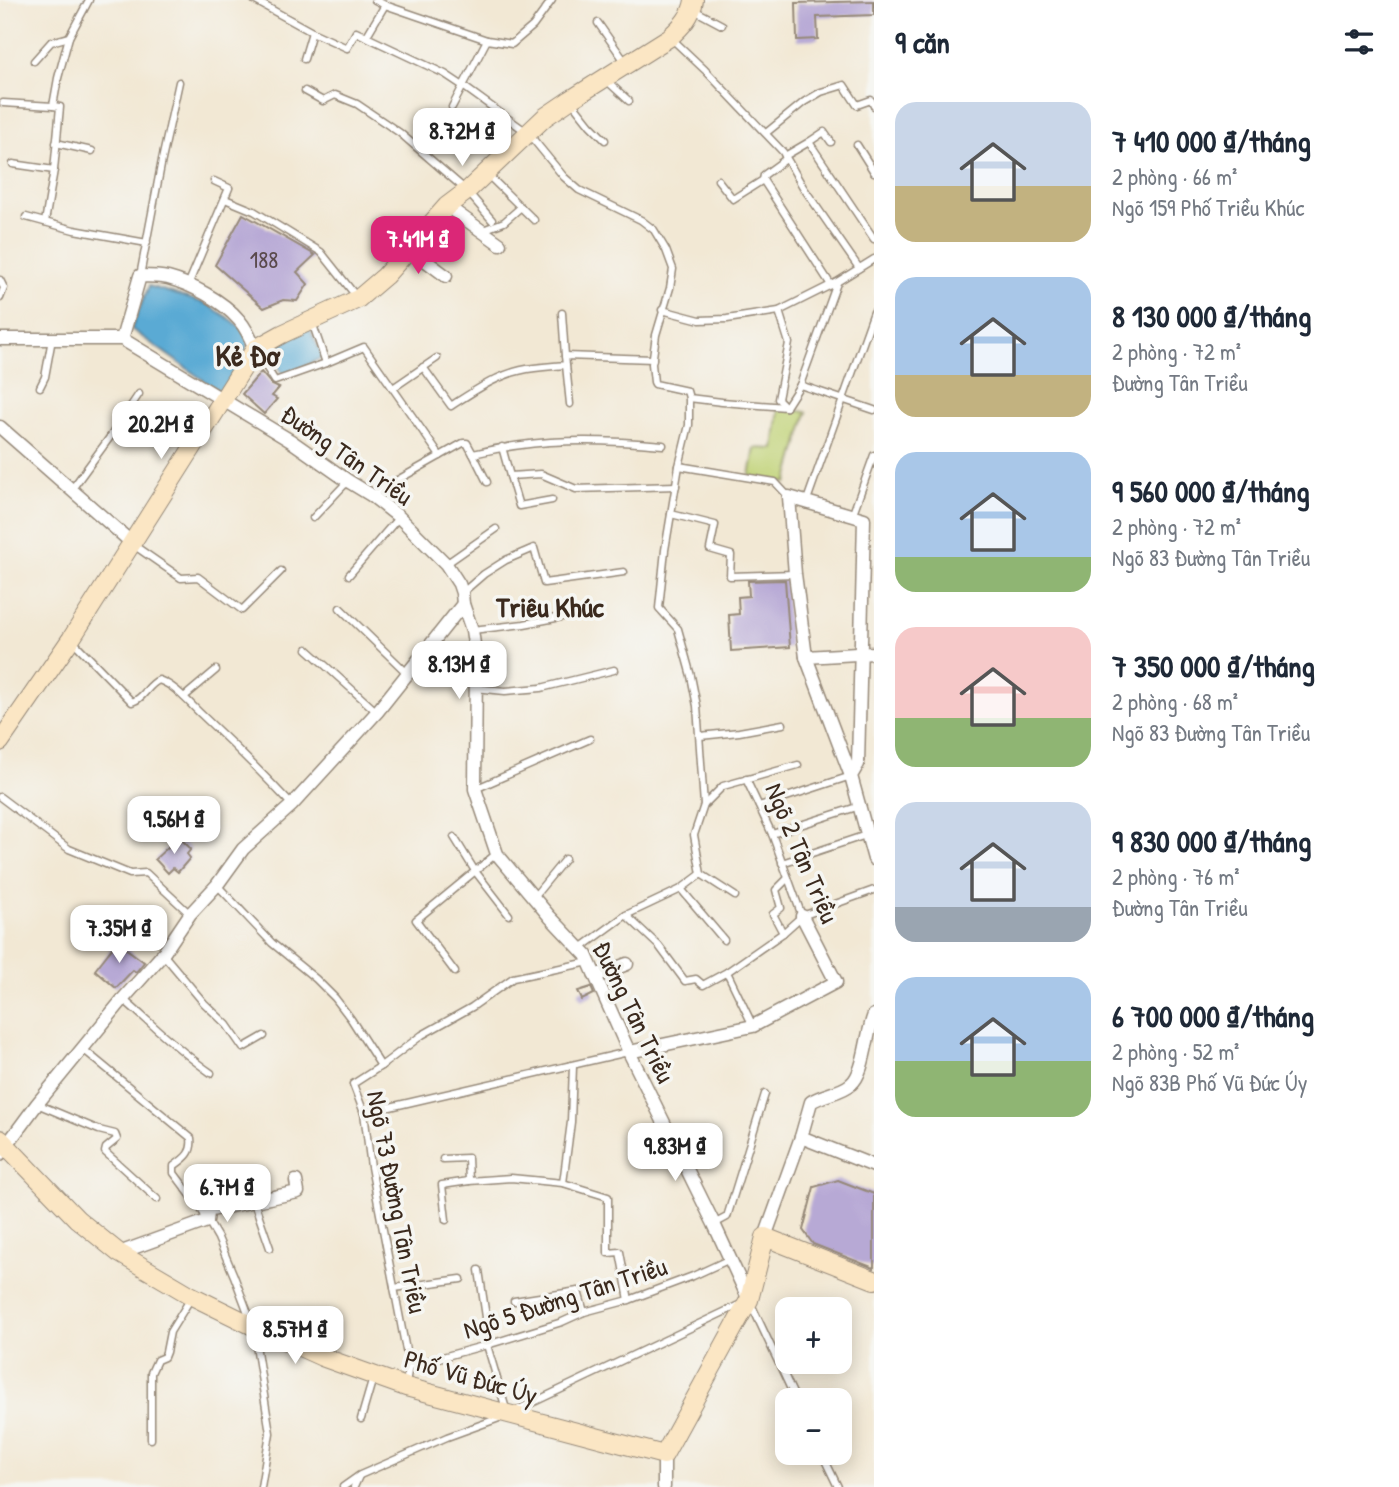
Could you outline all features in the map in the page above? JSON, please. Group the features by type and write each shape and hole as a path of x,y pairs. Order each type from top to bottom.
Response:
{"street":[{"path":"0,742 71,639 255,349 358,299 385,276 447,206 467,191 545,117 670,37 681,28 693,4"},
{"path":"447,206 500,244"},
{"path":"410,249 446,276"},
{"path":"0,338 122,339 140,276 165,277 212,298 240,320 255,349"},
{"name":"Đường Tân Triều","path":"122,339 291,440 371,495 399,517 446,564 458,584 472,630 476,658 475,789 496,854 586,955 629,1052 749,1300"},
{"path":"0,427 132,543"},
{"path":"852,776 858,764 867,654 863,519 789,497 795,574 806,657 852,776 874,859"},
{"path":"2,1146 163,954 243,849 292,805 377,712 463,599"},
{"path":"806,657 867,654"},
{"name":"Ngõ 2 Tân Triều","path":"753,1026 836,982 802,916"},
{"path":"595,976 627,964"},
{"path":"664,1487 664,1455 749,1300 765,1237 811,1102 850,1086 856,1080 869,1026 874,1016"},
{"path":"629,1052 753,1026"},
{"path":"800,1137 874,1166"},
{"name":"Phố Vũ Đức Úy","path":"2,1146 77,1219 119,1253 192,1296 253,1326 322,1357 406,1387 664,1455"},
{"path":"119,1253 207,1221 211,1210 298,1192 296,1181"},
{"path":"765,1237 874,1280"}],"lane":[{"path":"53,106 69,37 89,0"},
{"path":"254,0 312,32 348,48 356,32 445,74 528,134 564,177 579,190 641,220 654,230 667,250 673,270 656,335 653,379 655,384 685,390 689,398 689,425 671,514 659,608 676,626 680,635 697,706 704,805 694,835 701,874 735,896"},
{"path":"375,0 487,40 512,44 533,26 552,0"},
{"path":"693,4 722,25"},
{"path":"366,37 385,5"},
{"path":"598,23 627,65"},
{"path":"304,59 312,32"},
{"path":"34,61 51,42 69,37"},
{"path":"670,37 705,70 786,158 859,268"},
{"path":"452,107 487,40"},
{"path":"604,78 629,101"},
{"path":"140,276 179,82"},
{"path":"766,134 804,102 821,92 844,85 857,105 871,100 874,106"},
{"path":"305,91 323,101 335,95 357,104 400,133 467,191 492,220"},
{"path":"570,100 606,140"},
{"path":"3,103 60,107 54,170 45,222"},
{"path":"446,120 506,154"},
{"path":"718,180 733,199 763,180 764,176 786,158 824,132 831,142"},
{"path":"809,142 874,239"},
{"path":"56,143 92,151"},
{"path":"857,145 874,172"},
{"path":"13,164 54,170"},
{"path":"486,173 534,220"},
{"path":"763,180 834,284"},
{"path":"188,285 229,188 214,181"},
{"path":"225,199 254,211 321,252 358,299"},
{"path":"482,231 504,222 520,207"},
{"path":"26,217 74,230 147,243"},
{"path":"662,310 700,320 779,311 834,284 874,259"},
{"path":"0,280 4,288 0,298"},
{"path":"786,407 800,385 834,284"},
{"path":"779,311 789,343 778,399 786,407"},
{"path":"806,503 874,312"},
{"path":"562,313 570,404"},
{"path":"312,321 326,363"},
{"path":"40,387 45,377 52,340"},
{"path":"255,349 275,381 364,347 440,456"},
{"path":"565,356 653,359"},
{"path":"393,388 437,358"},
{"path":"423,367 451,406 485,384 510,373 566,365"},
{"path":"800,385 874,410"},
{"path":"70,490 139,394"},
{"path":"689,398 786,407"},
{"path":"473,454 502,447 562,440 663,445"},
{"path":"371,495 467,443 487,482"},
{"path":"502,447 519,506 552,500"},
{"path":"863,519 874,455"},
{"path":"679,466 775,482 789,497"},
{"path":"510,475 541,474 576,489 676,486"},
{"path":"313,518 348,481"},
{"path":"671,514 715,525 710,549 731,555 730,576 795,574"},
{"path":"349,575 399,517"},
{"path":"446,564 496,529"},
{"path":"132,543 181,578 198,577 242,610 281,571"},
{"path":"463,599 484,574 506,560 534,548 544,583 624,572"},
{"path":"340,608 407,673"},
{"path":"472,630 524,624 598,610"},
{"path":"71,639 132,702 143,696 150,685 159,680 165,682 239,750 292,805"},
{"path":"306,649 377,712"},
{"path":"184,697 216,670"},
{"path":"475,688 505,691 541,688 614,670"},
{"path":"700,736 783,724"},
{"path":"475,789 590,739"},
{"name":"Ngõ 2 Tân Triều","path":"704,805 723,786 798,765"},
{"path":"760,806 852,776"},
{"name":"Ngõ 2 Tân Triều","path":"746,779 772,834 802,916"},
{"path":"0,797 69,849 130,874 146,873 191,914"},
{"path":"772,834 860,806"},
{"path":"782,863 866,835"},
{"path":"454,837 475,871 509,915"},
{"path":"455,972 416,920 496,854"},
{"path":"533,898 565,859"},
{"path":"580,949 626,915 681,889 701,874"},
{"path":"783,933 773,914 781,908 776,890 788,878"},
{"path":"217,885 272,943 335,998 381,1066"},
{"path":"681,889 724,940"},
{"path":"626,915 659,946 685,981 696,979 703,985 727,972 783,933 802,916 874,890"},
{"path":"163,954 243,1048 264,1036"},
{"name":"Ngõ 73 Đường Tân Triều","path":"406,1387 409,1366 371,1167 364,1113 353,1084 422,1035 472,1007 513,978 589,962"},
{"path":"727,972 753,1026"},
{"path":"123,999 178,1048 211,1073"},
{"path":"83,1049 191,1138 191,1151 174,1166 174,1173 218,1238 253,1326 260,1360 270,1433 261,1487"},
{"path":"364,1113 629,1052"},
{"path":"564,1183 571,1122 573,1066"},
{"path":"714,1224 727,1217 765,1094"},
{"path":"37,1104 115,1134 117,1139 105,1152 157,1199"},
{"path":"443,1159 468,1158 469,1181"},
{"path":"446,1220 442,1185 469,1181 511,1178 564,1183 608,1197 608,1253 620,1252 629,1300"},
{"path":"254,1202 270,1248"},
{"name":"Ngõ 5 Đường Tân Triều","path":"409,1366 487,1345 562,1322 584,1312 629,1300 730,1259"},
{"path":"479,1270 487,1345 507,1415"},
{"path":"394,1288 460,1279"},
{"path":"514,1301 578,1291 584,1312"},
{"path":"151,1439 151,1373 157,1360 164,1357 170,1332 192,1296"},
{"path":"342,1487 360,1475 447,1437 507,1415 749,1300 790,1388"},
{"path":"361,1419 374,1376"},
{"path":"827,1465 838,1487"},
{"path":"354,1487 360,1475"}],"green space":[{"path":"779,408 807,412 787,483 750,476 755,448 774,449"}],"water":[{"path":"149,286 207,304 252,337 223,394 131,329"},
{"path":"309,328 323,357 284,377 270,349"}],"building":[{"path":"874,1 874,15 817,17 818,39 797,40 796,3"},
{"path":"243,214 315,255 297,272 308,284 297,301 283,300 264,308 215,265"},
{"path":"261,372 272,385 279,388 272,396 277,399 264,414 242,394"},
{"path":"785,580 790,647 731,651 729,615 739,614 738,597 749,596 748,581"},
{"path":"179,837 191,849 187,854 190,858 178,872 173,868 168,873 155,859"},
{"path":"117,942 144,962 116,988 95,970"},
{"path":"591,987 594,994 582,1000 578,991"},
{"path":"838,1180 874,1194 874,1268 813,1244 803,1230 814,1187"}],"district":[{"name":"Kẻ Đơ","path":"247,356"},
{"name":"Triêu Khúc","path":"550,607"}]}
